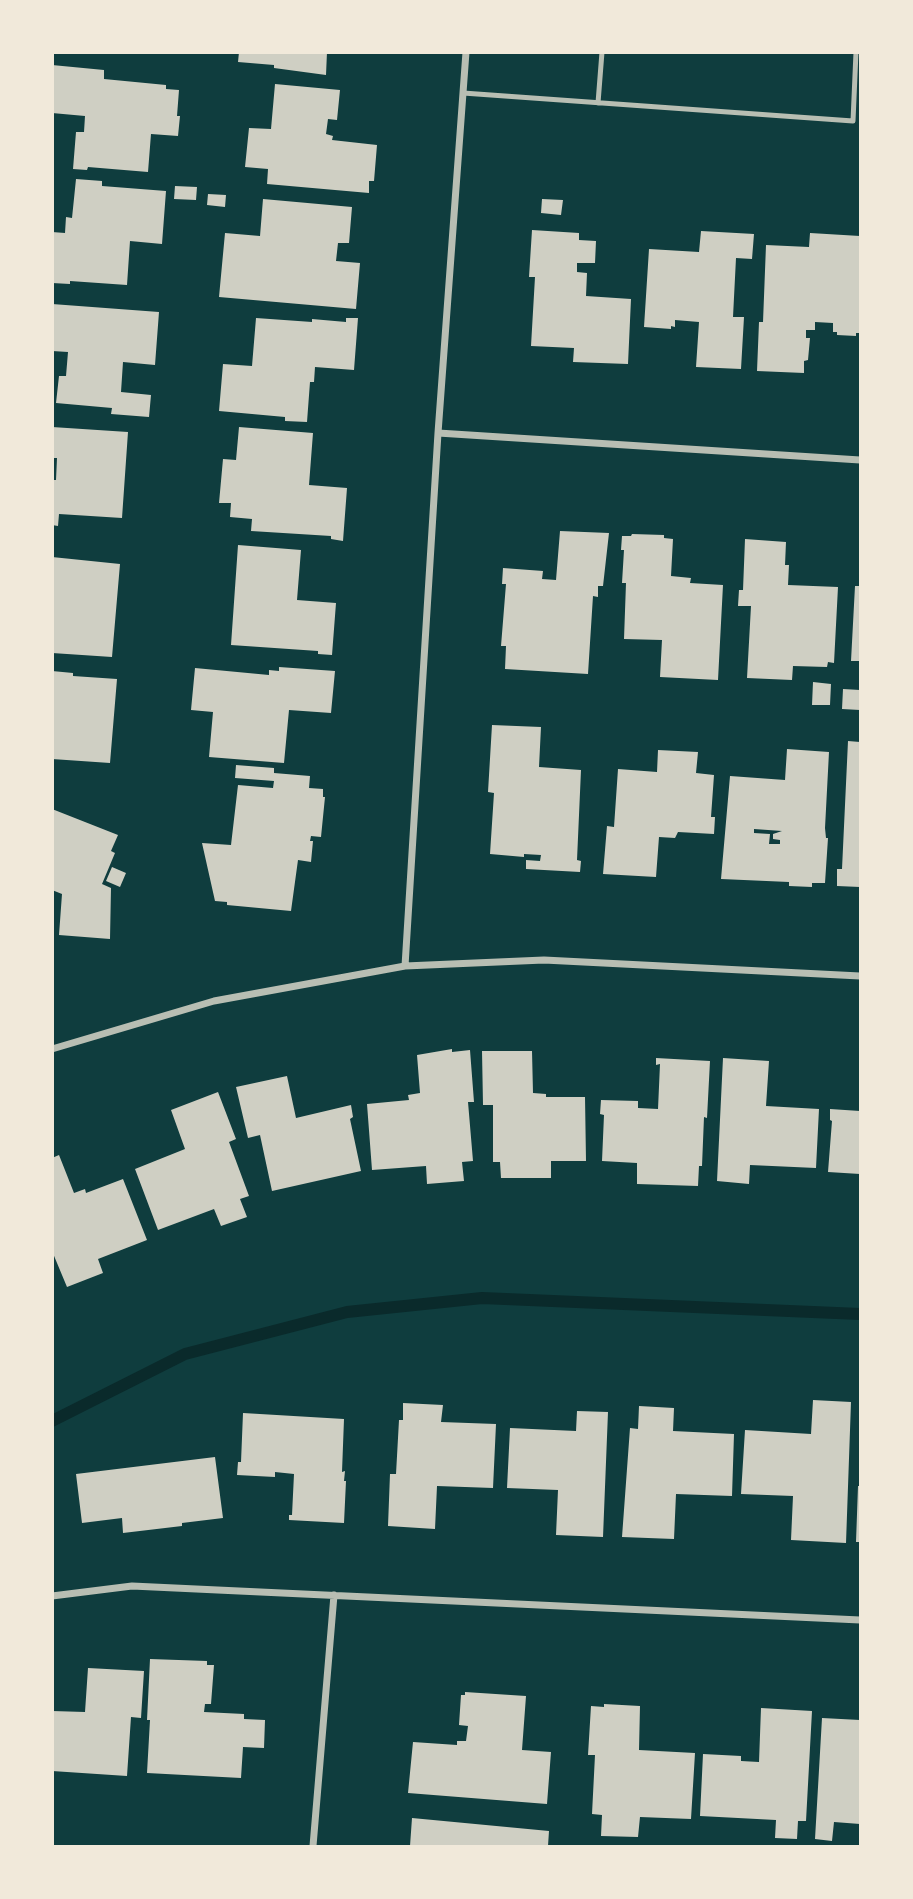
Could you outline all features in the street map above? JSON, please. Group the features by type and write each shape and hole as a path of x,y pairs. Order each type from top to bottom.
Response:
{"street":[{"path":"405,967 438,433 466,52"},
{"path":"438,433 860,460"},
{"path":"52,1049 214,1001 405,967 544,960 860,975"},
{"path":"52,1596 132,1586 860,1620"},
{"path":"313,1846 334,1595"}],"lane":[{"path":"598,103 601,52"},
{"path":"463,93 853,121 856,52"}],"building":[{"path":"239,52 327,52 326,75 274,68 274,65 238,62"},
{"path":"52,65 104,70 104,79 166,85 166,89 179,90 178,136 151,134 148,172 88,167 87,170 73,169 76,132 84,132 85,116 52,113"},
{"path":"275,84 340,90 337,120 328,119 326,134 333,136 332,140 377,145 374,181 369,181 369,193 267,184 268,169 245,167 249,128 271,129"},
{"path":"76,179 102,181 102,186 166,191 162,244 130,241 127,285 70,281 70,284 52,283 52,232 65,233 66,217 72,218"},
{"path":"175,186 197,187 196,200 174,199"},
{"path":"208,194 226,195 225,207 207,205"},
{"path":"263,199 352,207 349,243 338,243 336,261 360,263 356,309 219,297 225,233 260,236"},
{"path":"542,199 563,200 561,215 541,213"},
{"path":"532,230 579,233 579,240 596,241 595,263 577,263 577,272 587,273 586,296 631,299 628,364 573,362 574,348 531,346 535,277 529,277"},
{"path":"701,231 754,234 752,259 736,258 733,317 744,317 741,369 696,367 699,322 675,320 675,327 671,326 671,329 644,327 649,249 699,252"},
{"path":"810,233 860,236 860,333 856,333 856,336 837,335 837,332 833,332 833,323 815,322 815,330 806,330 806,338 810,338 804,373 757,371 759,322 763,322 766,245 809,247"},
{"path":"52,304 159,312 155,365 123,362 121,392 151,395 149,417 111,414 112,408 56,403 59,376 66,376 68,352 52,351"},
{"path":"256,318 346,322 346,318 358,318 354,370 315,367 314,382 310,382 307,422 285,421 285,417 219,411 223,364 252,366"},
{"path":"52,427 128,432 122,518 59,514 58,526 52,525 52,480 56,480 57,458 52,458"},
{"path":"239,427 313,433 309,485 347,488 343,541 331,539 331,536 251,531 252,519 230,517 231,503 219,503 223,459 236,460"},
{"path":"560,531 609,533 603,586 598,586 598,597 593,596 588,674 505,669 506,646 501,646 506,584 502,584 503,568 543,571 542,579 556,580"},
{"path":"664,535 664,538 673,539 671,576 691,578 690,583 723,585 718,680 660,677 662,640 624,639 626,583 622,583 622,536"},
{"path":"745,539 786,542 788,585 838,587 834,663 828,662 827,667 793,666 792,680 747,678 751,606 738,606 739,590 743,590"},
{"path":"238,545 301,550 297,600 336,603 332,655 318,654 318,651 231,645"},
{"path":"52,557 120,564 112,657 52,653"},
{"path":"855,586 860,586 860,661 851,661"},
{"path":"279,667 335,671 331,713 289,710 284,763 209,757 213,712 191,710 195,668 269,675 269,670 279,671"},
{"path":"52,671 73,673 73,676 117,679 110,763 52,759"},
{"path":"813,682 831,684 830,705 812,705"},
{"path":"843,689 860,690 860,710 842,709"},
{"path":"492,725 541,727 539,767 581,770 577,860 581,861 580,872 526,869 526,860 540,861 541,855 524,854 524,857 490,854 494,793 488,792"},
{"path":"848,741 860,742 860,887 837,886 837,869 842,869"},
{"path":"787,749 829,752 825,883 812,883 812,887 789,886 789,882 721,879 730,776 785,780","holes":["754,829 782,831 773,834 773,839 780,840 780,844 769,844 770,834 754,833"]},
{"path":"658,750 698,752 696,773 714,775 711,817 715,817 714,834 678,832 675,838 659,837 656,877 603,874 607,826 614,827 618,769 657,772"},
{"path":"236,765 274,768 274,773 310,776 309,788 323,789 325,797 321,837 311,836 311,862 298,860 291,911 227,905 227,902 215,901 202,843 231,845 238,785 273,788 274,781 235,778"},
{"path":"52,809 118,835 111,851 115,853 102,884 111,888 110,939 59,935 62,894 52,890"},
{"path":"112,867 126,873 120,887 106,881"},
{"path":"452,1049 452,1052 470,1050 474,1102 468,1102 473,1161 462,1162 464,1181 427,1184 426,1166 372,1170 367,1104 409,1100 408,1095 420,1093 417,1055"},
{"path":"482,1051 532,1051 533,1093 546,1094 546,1097 585,1097 586,1161 551,1161 551,1178 501,1178 500,1162 493,1162 493,1105 483,1105"},
{"path":"656,1058 710,1061 707,1118 704,1117 702,1166 699,1166 698,1186 637,1184 637,1163 602,1161 604,1115 600,1114 601,1100 638,1101 638,1108 658,1109 660,1064 656,1065"},
{"path":"723,1058 769,1061 766,1106 819,1109 816,1168 750,1165 749,1184 717,1181"},
{"path":"287,1076 296,1118 351,1105 353,1117 350,1119 361,1171 272,1191 260,1135 248,1138 236,1087"},
{"path":"218,1092 236,1139 229,1142 249,1196 240,1199 247,1217 221,1226 214,1209 158,1230 135,1169 185,1149 171,1110"},
{"path":"830,1109 860,1111 860,1174 828,1172 832,1121"},
{"path":"59,1155 74,1193 85,1189 86,1193 123,1179 147,1240 98,1259 103,1273 67,1287 52,1251 52,1158"},
{"path":"813,1400 851,1402 846,1543 791,1540 793,1496 741,1494 745,1430 811,1434"},
{"path":"403,1403 443,1405 441,1422 496,1424 493,1488 437,1486 435,1529 388,1526 390,1474 396,1474 399,1420 403,1420"},
{"path":"639,1406 674,1408 673,1431 734,1434 732,1496 676,1494 674,1539 622,1537 630,1428 638,1429"},
{"path":"577,1411 608,1412 603,1537 556,1535 558,1490 507,1488 510,1428 576,1431"},
{"path":"243,1413 344,1419 344,1523 289,1520 289,1515 292,1515 294,1474 275,1472 275,1477 237,1475 238,1462 241,1462"},
{"path":"215,1457 223,1518 123,1533 122,1518 82,1523 76,1474"},
{"path":"858,1486 860,1542 856,1542"},
{"path":"150,1659 207,1661 207,1665 214,1665 211,1704 205,1704 204,1712 244,1714 244,1719 265,1720 264,1748 243,1747 241,1778 147,1773"},
{"path":"88,1668 144,1671 141,1718 131,1717 127,1776 52,1771 52,1711 85,1712"},
{"path":"465,1692 526,1696 522,1750 551,1752 547,1804 408,1793 413,1742 457,1745 457,1741 466,1741 468,1726 459,1725 461,1695 465,1695"},
{"path":"604,1704 640,1706 639,1750 695,1753 691,1819 640,1817 638,1837 601,1836 602,1815 592,1814 595,1755 588,1755 591,1706 604,1707"},
{"path":"761,1708 812,1711 806,1821 798,1821 797,1839 775,1838 776,1820 700,1816 703,1754 741,1756 741,1761 759,1762"},
{"path":"822,1718 860,1720 860,1824 834,1822 832,1841 815,1839"},
{"path":"412,1818 549,1831 548,1846 410,1846"}],"waterway":[{"path":"52,1421 185,1354 347,1312 482,1298 860,1314"}]}
